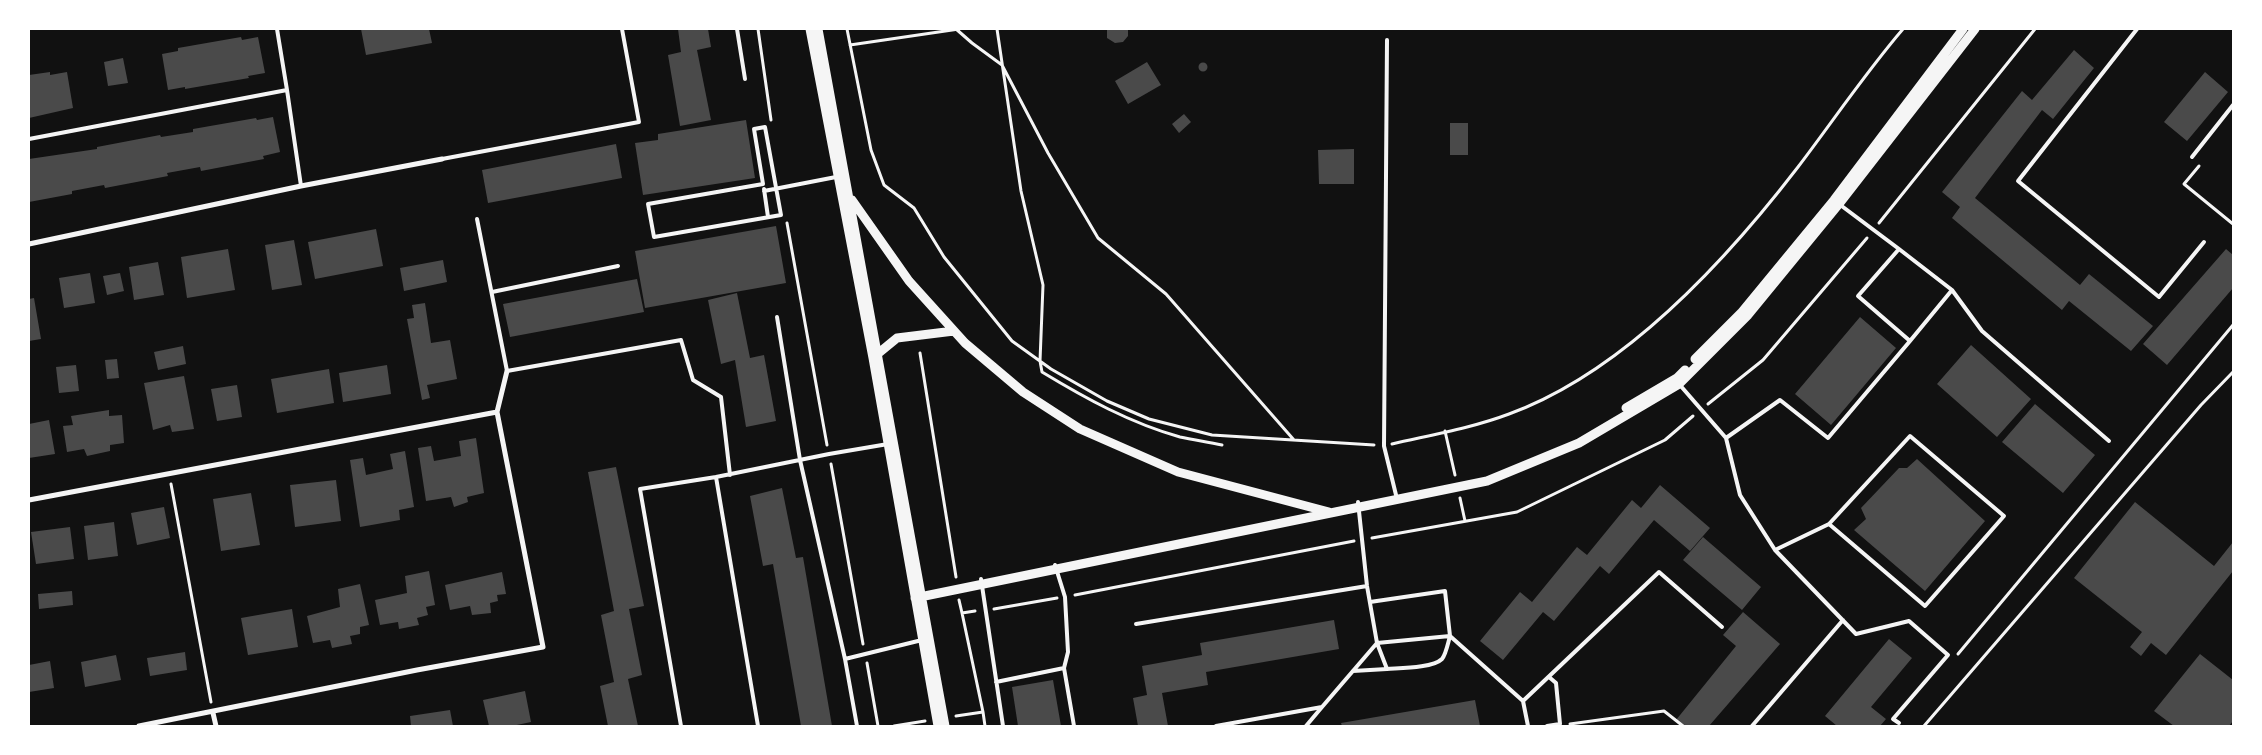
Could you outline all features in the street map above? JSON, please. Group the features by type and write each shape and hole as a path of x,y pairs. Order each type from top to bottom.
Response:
{"street":[{"path":"810,29 837,181 875,356 917,595 922,640 941,722"},
{"path":"818,29 850,196 888,444 941,722"},
{"path":"917,595 1327,511 1484,476 1576,438 1677,378 1741,313 1828,207 1963,29"},
{"path":"1396,496 1487,481 1580,443 1679,384 1748,315 1839,204 1975,29"},
{"path":"29,244 301,186 442,159"},
{"path":"837,181 850,196 909,281 965,343 1023,392 1080,429 1178,472 1327,511"},
{"path":"875,356 897,338 954,331"},
{"path":"139,726 213,713 417,670 543,647 497,412 507,371"},
{"path":"29,500 497,412"},
{"path":"213,713 216,726"}],"lane":[{"path":"277,29 301,186"},
{"path":"442,159 639,122 622,29"},
{"path":"737,29 745,78"},
{"path":"2137,29 2018,181 2159,296 2204,242"},
{"path":"1387,40 1384,446 1396,496"},
{"path":"29,139 287,90"},
{"path":"2192,157 2233,105"},
{"path":"763,184 648,204 654,237 781,215 765,127 754,129 763,184 768,217"},
{"path":"764,191 837,181"},
{"path":"1839,204 1952,290 1982,331 2108,441"},
{"path":"477,219 507,371 681,340 693,380 721,397 730,474"},
{"path":"1899,248 1858,296 1910,341"},
{"path":"492,292 618,266"},
{"path":"1726,438 1780,400 1828,438 1952,290"},
{"path":"777,318 800,460 845,659 857,726"},
{"path":"1679,384 1726,438 1740,495 1775,550 1856,634 1909,621 1948,655 1893,719 1899,723"},
{"path":"1775,550 1829,524 1910,436 2004,516 1925,606 1829,524"},
{"path":"681,726 640,489 716,477 888,444"},
{"path":"716,477 758,726"},
{"path":"1358,504 1367,586 1377,643 1387,669"},
{"path":"1056,566 1065,597 1068,652 1064,668 1074,726"},
{"path":"1523,702 1659,572 1722,627"},
{"path":"981,582 1003,726"},
{"path":"1136,624 1367,586"},
{"path":"1352,671 1431,664 1440,661 1450,636 1445,591 1370,602"},
{"path":"1752,726 1843,620"},
{"path":"1306,726 1377,643 1450,636 1523,702 1528,726"},
{"path":"845,659 922,640"},
{"path":"996,682 1064,668"},
{"path":"1547,726 1560,724 1556,683 1549,677"},
{"path":"1216,726 1322,707"}],"path":[{"path":"758,29 772,122"},
{"path":"847,29 871,150 884,185 914,208 944,257 1012,341 1040,361 1108,401 1149,419 1212,435 1384,446 1509,414 1566,387 1629,346 1667,313 1706,274 1768,205 1903,29"},
{"path":"850,45 957,29 972,43 1002,65 1048,153 1098,238 1166,294 1295,441"},
{"path":"997,29 1021,191 1043,285 1040,361 1042,372 1101,406 1127,417 1180,437 1222,445"},
{"path":"962,613 1065,597 1517,512 1665,440 1762,360 1874,230 2035,29"},
{"path":"2203,162 2184,184 2233,224"},
{"path":"786,216 878,726"},
{"path":"1956,656 2233,325"},
{"path":"920,353 956,587 985,726"},
{"path":"1924,726 2201,406 2233,372"},
{"path":"169,473 213,713"},
{"path":"1560,724 1664,711 1683,726"},
{"path":"894,726 941,722 983,712"}],"building":[{"path":"361,29 429,29 432,43 366,55"},
{"path":"678,29 708,29 711,47 697,50 711,120 680,126 668,55 681,52"},
{"path":"1107,29 1128,29 1128,36 1123,42 1115,43 1107,38"},
{"path":"241,37 242,40 258,37 265,73 248,76 249,78 185,89 185,87 168,90 162,54 178,51 178,48"},
{"path":"2074,50 2094,68 2053,119 2042,110 1975,198 2080,285 2089,274 2153,326 2131,351 2069,301 2062,310 1952,218 1960,207 1942,192 2022,91 2032,100"},
{"path":"123,58 128,83 108,86 104,62"},
{"path":"1147,62 1161,85 1128,104 1115,81"},
{"path":"1203,62 1208,67 1203,72 1198,67"},
{"path":"50,72 50,75 67,72 73,108 29,118 29,75"},
{"path":"2205,72 2228,92 2187,141 2164,122"},
{"path":"1184,114 1191,122 1179,133 1172,124"},
{"path":"273,117 280,152 263,156 264,159 201,171 200,167 167,173 168,176 105,188 104,185 72,191 72,194 29,202 29,159 97,149 97,147 160,135 161,137 193,132 193,129 256,118 257,120"},
{"path":"746,120 755,178 643,195 635,143 658,140 658,134"},
{"path":"1450,123 1468,123 1468,155 1450,155"},
{"path":"616,144 622,178 488,203 482,170"},
{"path":"1354,149 1354,184 1319,184 1318,150"},
{"path":"776,226 786,283 645,308 635,251"},
{"path":"376,229 383,266 315,279 308,242"},
{"path":"294,240 302,285 272,290 265,245"},
{"path":"228,249 235,290 187,298 181,257"},
{"path":"2226,249 2233,255 2233,288 2167,365 2143,344"},
{"path":"443,260 447,282 404,291 400,268"},
{"path":"158,262 164,295 134,300 129,267"},
{"path":"90,273 95,303 64,308 59,278"},
{"path":"120,273 124,291 107,295 103,276"},
{"path":"637,279 644,312 510,337 503,304"},
{"path":"737,293 750,358 764,355 776,421 746,427 735,360 721,364 708,300"},
{"path":"34,298 41,339 29,341 29,299"},
{"path":"425,303 431,343 450,340 457,379 427,385 430,398 422,400 407,319 414,318 412,305"},
{"path":"1860,317 1896,348 1831,425 1795,394"},
{"path":"1971,345 2031,399 1997,437 1937,384"},
{"path":"183,346 186,364 158,370 154,352"},
{"path":"117,359 119,378 107,379 105,360"},
{"path":"76,365 79,391 59,393 56,367"},
{"path":"387,365 391,394 343,402 339,373"},
{"path":"329,369 334,403 277,413 271,379"},
{"path":"184,376 194,429 172,432 170,425 153,430 144,383"},
{"path":"237,385 242,417 217,421 211,389"},
{"path":"2035,404 2095,455 2063,493 2002,442"},
{"path":"109,410 109,416 122,415 124,443 110,445 110,451 87,456 84,449 67,452 63,426 73,425 71,416"},
{"path":"49,420 55,454 29,458 29,424"},
{"path":"476,438 484,493 467,497 468,502 454,507 451,497 426,501 418,448 431,446 434,461 461,456 459,441"},
{"path":"405,451 414,507 399,510 400,520 360,527 350,460 363,458 366,475 393,469 390,454"},
{"path":"1917,459 1985,521 1925,591 1854,530 1866,519 1861,508 1899,468 1907,468"},
{"path":"616,467 644,606 629,609 642,675 628,679 638,726 608,726 600,686 614,682 601,615 614,611 588,472"},
{"path":"336,480 341,521 295,527 290,485"},
{"path":"1660,485 1710,528 1690,551 1654,520 1609,574 1600,566 1554,621 1543,612 1503,660 1480,641 1520,592 1532,602 1577,547 1587,555 1632,500 1641,508"},
{"path":"782,488 796,558 803,557 832,726 801,726 773,564 763,566 750,496"},
{"path":"251,493 260,545 221,551 213,499"},
{"path":"2135,502 2214,566 2233,542 2233,571 2166,655 2151,643 2141,656 2130,647 2142,632 2074,578"},
{"path":"164,507 170,538 137,545 131,513"},
{"path":"114,522 118,556 88,560 84,526"},
{"path":"70,527 74,559 36,564 31,532"},
{"path":"1703,537 1761,587 1742,610 1683,560"},
{"path":"429,571 435,605 426,607 428,615 417,618 419,625 399,629 398,622 380,625 375,600 407,593 405,576"},
{"path":"502,572 506,594 497,595 498,601 490,603 491,613 472,615 470,606 450,610 445,585"},
{"path":"360,584 369,625 360,627 360,634 350,636 352,644 332,648 330,640 313,643 307,616 340,607 338,589"},
{"path":"72,591 73,605 39,609 38,594"},
{"path":"292,609 298,647 248,655 241,618"},
{"path":"1743,612 1780,644 1709,726 1684,726 1676,720 1736,646 1723,635"},
{"path":"1334,620 1339,649 1206,672 1208,685 1162,693 1168,726 1138,726 1133,698 1147,695 1142,666 1202,655 1200,643"},
{"path":"1889,639 1912,658 1871,707 1886,719 1880,726 1837,726 1825,716"},
{"path":"185,652 187,670 150,676 147,658"},
{"path":"2200,654 2233,680 2233,721 2229,726 2174,726 2154,711"},
{"path":"116,655 121,680 85,687 81,662"},
{"path":"50,661 54,688 29,692 29,665"},
{"path":"1053,680 1061,726 1018,726 1012,687"},
{"path":"525,691 531,722 512,726 489,726 483,700"},
{"path":"1475,700 1480,726 1342,726 1341,723"},
{"path":"450,710 453,726 411,726 410,716"}]}
